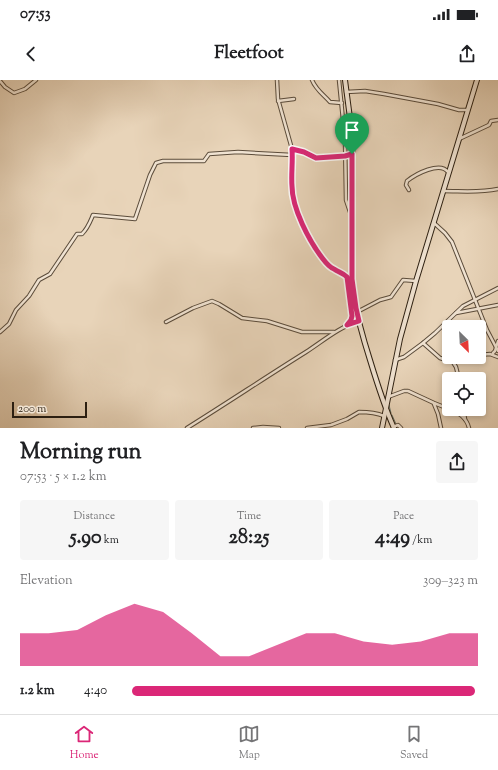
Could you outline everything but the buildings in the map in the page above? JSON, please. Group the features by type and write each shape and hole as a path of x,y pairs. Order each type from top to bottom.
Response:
{"street":[{"path":"0,81 5,87 14,93 25,89 36,80"},
{"path":"277,80 278,101 292,149 292,186 294,200 300,218 315,248 323,259 334,270 352,279"},
{"path":"312,80 316,90 323,94 330,102 342,103"},
{"path":"339,80 342,103 346,200 350,212 353,214"},
{"path":"345,80 352,154 352,279 356,313 385,409 394,427 398,425 401,428"},
{"path":"382,428 395,360 416,281 477,80"},
{"path":"346,92 365,91 432,103 459,110 467,110"},
{"path":"278,101 294,99"},
{"path":"458,140 488,126 491,121 498,120"},
{"path":"292,149 304,152 316,158 345,156 352,154"},
{"path":"0,332 10,324 16,310 39,280 50,274 77,234 81,234 86,230 93,215 135,219 150,175 156,163 163,161 204,161 210,154 238,152 292,155"},
{"path":"409,190 406,186 407,181 423,172 440,168 446,169 448,172"},
{"path":"442,192 474,192 498,189"},
{"path":"434,223 452,242 487,330 498,351 486,354"},
{"path":"346,275 352,316 347,325"},
{"path":"356,313 380,300 390,297 403,280 416,281"},
{"path":"395,360 404,357 423,343 463,306 498,288"},
{"path":"166,322 193,308 214,302 242,318 271,322 302,332 334,332"},
{"path":"455,313 479,310 498,305"},
{"path":"187,428 260,382 334,332 359,321"},
{"path":"491,353 495,351 498,341"},
{"path":"423,343 438,357 442,358"},
{"path":"491,353 498,357"},
{"path":"388,398 407,391 442,406"},
{"path":"434,404 441,428"},
{"path":"307,428 331,425 347,419 359,412 369,414 378,413 384,416"},
{"path":"462,416 467,422 469,428"},
{"path":"464,416 465,420"},
{"path":"254,428 279,428"}],"waterway":[{"path":"389,405 391,413"},
{"path":"392,415 396,424"}],"route":[{"path":"292,149 304,152 316,158 345,156 352,154 352,279 353,294 359,321 347,325 352,316 348,295 347,277 346,275 334,270 323,259 315,248 302,223 293,195 292,149"}]}
